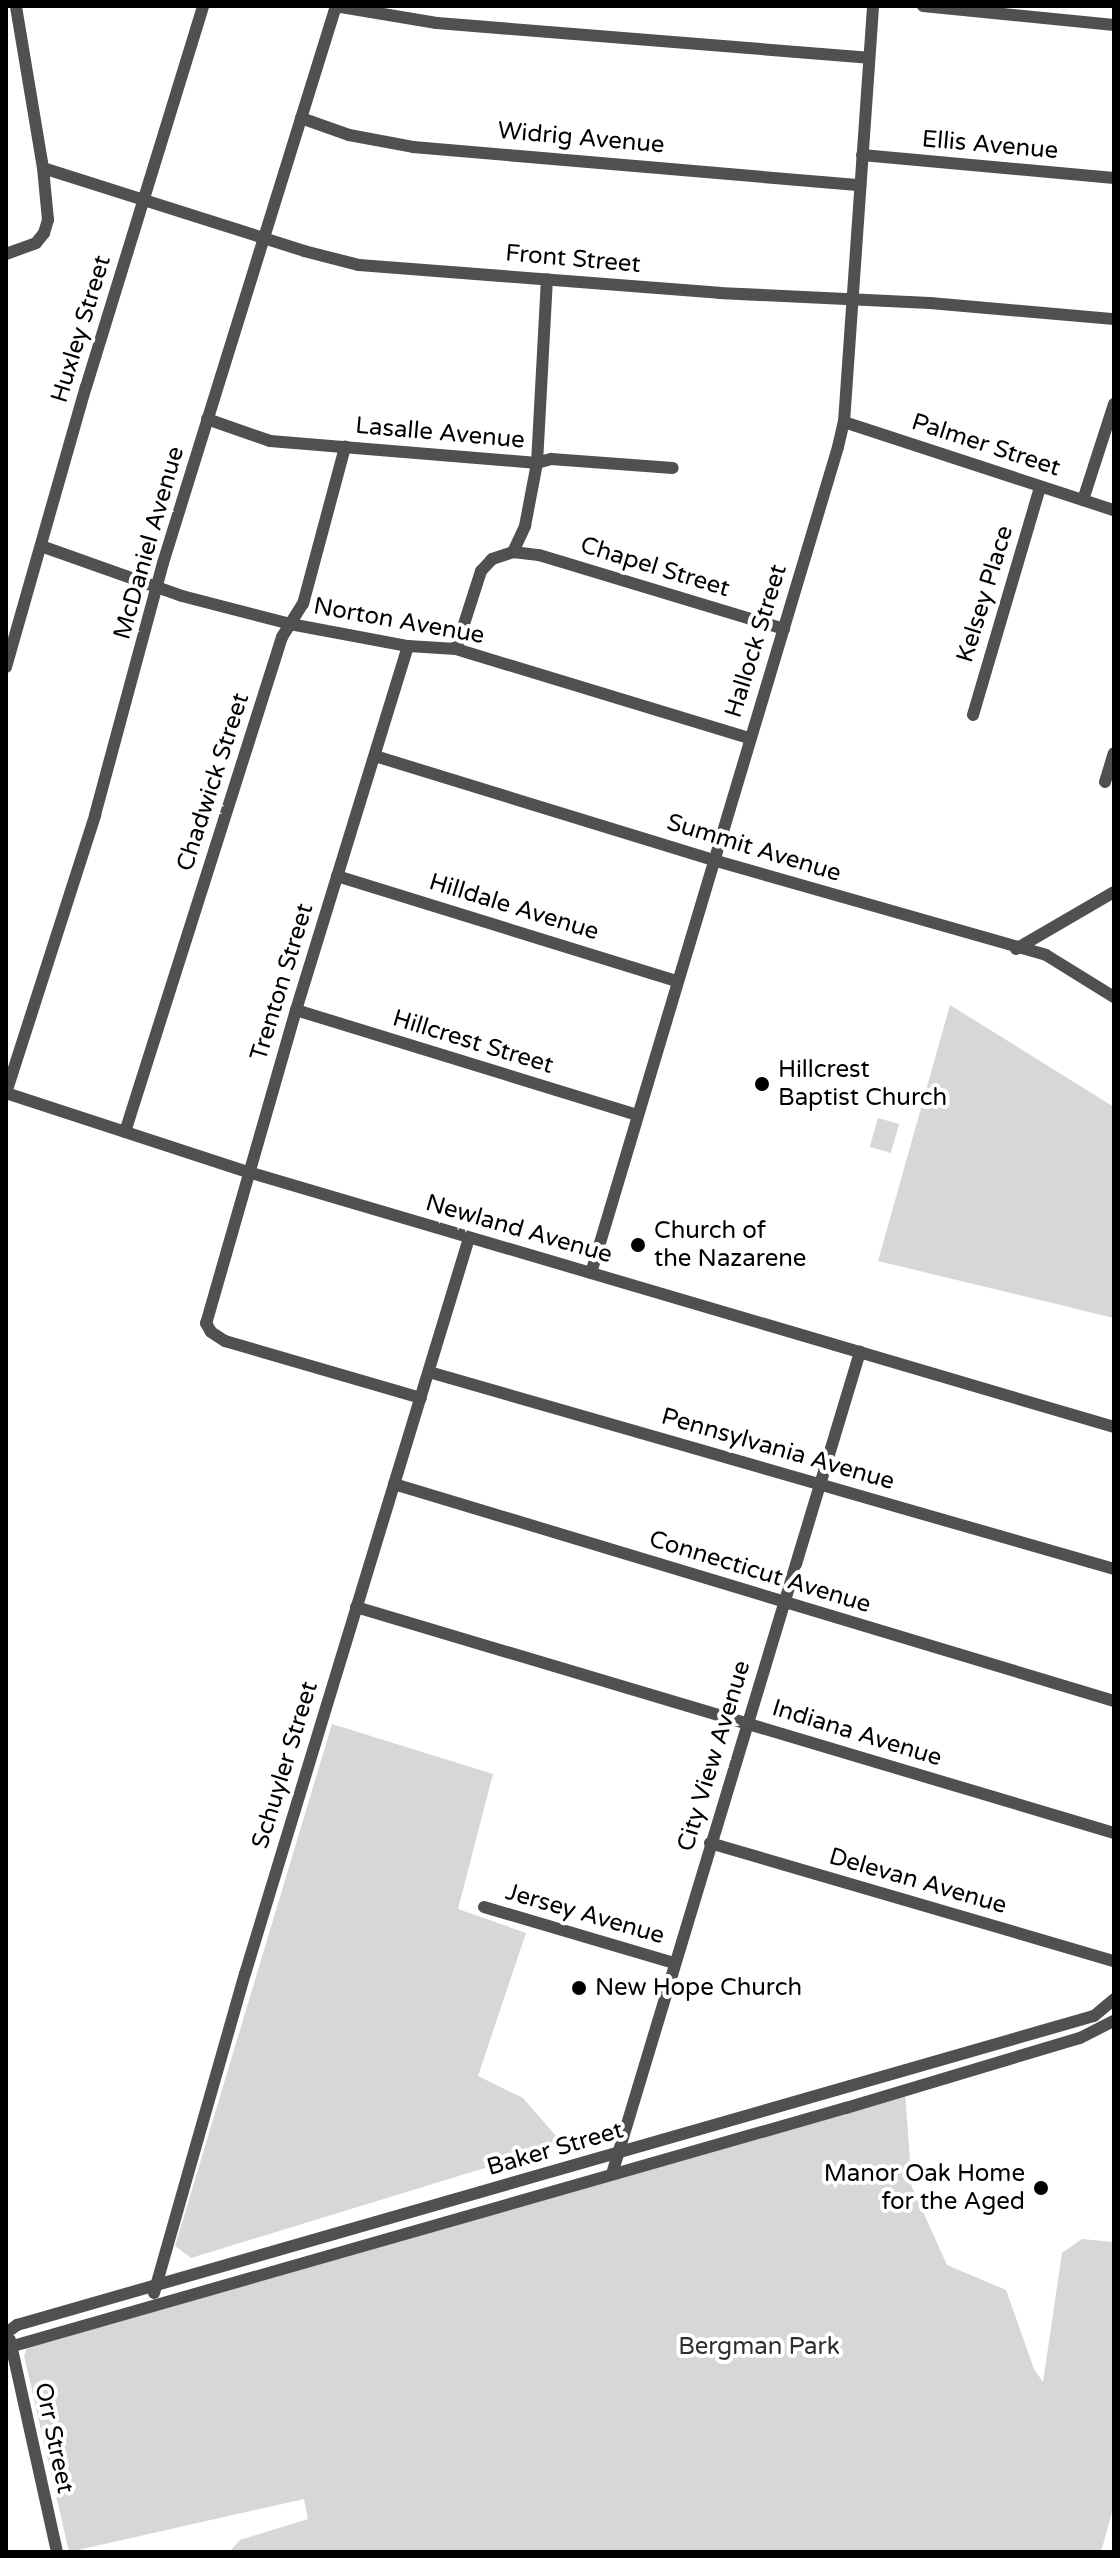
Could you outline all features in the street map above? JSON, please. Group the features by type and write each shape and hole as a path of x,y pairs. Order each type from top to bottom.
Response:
{"street":[{"path":"6,254 36,243 44,233 48,220 43,168 16,6"},
{"name":"Huxley Street","path":"6,667 203,6"},
{"path":"336,6 437,23 869,58"},
{"name":"McDaniel Avenue","path":"6,1093 104,785 156,587 336,6"},
{"name":"Hallock Street","path":"591,1273 844,422 873,6"},
{"path":"923,6 1114,25"},
{"path":"1080,22 1084,6"},
{"name":"Widrig Avenue","path":"301,118 349,135 413,147 860,185"},
{"name":"Ellis Avenue","path":"862,155 1114,178"},
{"name":"Front Street","path":"43,168 359,265 1114,319"},
{"path":"456,649 484,566 492,559 513,552 525,526 537,463 547,279"},
{"path":"1083,500 1112,420 1114,404"},
{"name":"Lasalle Avenue","path":"207,419 270,441 537,463 551,459 673,468"},
{"name":"Palmer Street","path":"844,422 1114,510"},
{"name":"Chadwick Street","path":"125,1132 282,637 303,604 345,447"},
{"name":"Kelsey Place","path":"973,715 1040,487"},
{"name":"Norton Avenue","path":"41,546 156,587 290,624 408,646 456,649 749,738"},
{"name":"Chapel Street","path":"513,552 539,555 784,629"},
{"name":"Trenton Street","path":"408,646 296,1010 208,1306 206,1323 210,1331 225,1341 421,1398"},
{"path":"1105,782 1114,753"},
{"name":"Summit Avenue","path":"375,756 713,860 1016,949 1046,955 1114,997"},
{"name":"Hilldale Avenue","path":"337,876 677,981"},
{"path":"1016,949 1114,892"},
{"name":"Hillcrest Street","path":"296,1010 637,1115"},
{"name":"Newland Avenue","path":"6,1093 248,1172 1114,1427"},
{"name":"Schuyler Street","path":"150,2306 356,1607 469,1238"},
{"name":"City View Avenue","path":"612,2174 860,1352"},
{"name":"Pennsylvania Avenue","path":"429,1372 1114,1569"},
{"name":"Connecticut Avenue","path":"394,1484 1114,1701"},
{"name":"Indiana Avenue","path":"356,1607 1114,1833"},
{"name":"Delevan Avenue","path":"710,1843 1114,1961"},
{"name":"Jersey Avenue","path":"484,1907 674,1963"},
{"name":"Baker Street","path":"7,2333 17,2325 1094,2016 1114,1999"},
{"name":"Baker Street","path":"9,2348 612,2174 1098,2030 1114,2021"},
{"path":"1053,2027 1075,2026 1114,2034"},
{"name":"Orr Street","path":"7,2333 57,2552"}],"green space":[{"path":"950,1005 1114,1107 1114,1318 878,1261"},
{"path":"878,1118 899,1124 891,1153 870,1147"},
{"path":"332,1724 493,1774 458,1909 526,1933 478,2076 523,2098 563,2144 191,2258 175,2246"},
{"name":"Bergman Park","path":"905,2092 912,2187 947,2265 1006,2290 1034,2369 1043,2382 1062,2253 1082,2239 1114,2242 1114,2505 1101,2552 229,2552 240,2540 308,2519 304,2499 69,2552 24,2356 28,2345"}],"place":[{"name":"Hillcrest Baptist Church","path":"762,1084"},
{"name":"Church of the Nazarene","path":"638,1245"},
{"name":"New Hope Church","path":"579,1988"},
{"name":"Manor Oak Home for the Aged","path":"1041,2188"}]}
